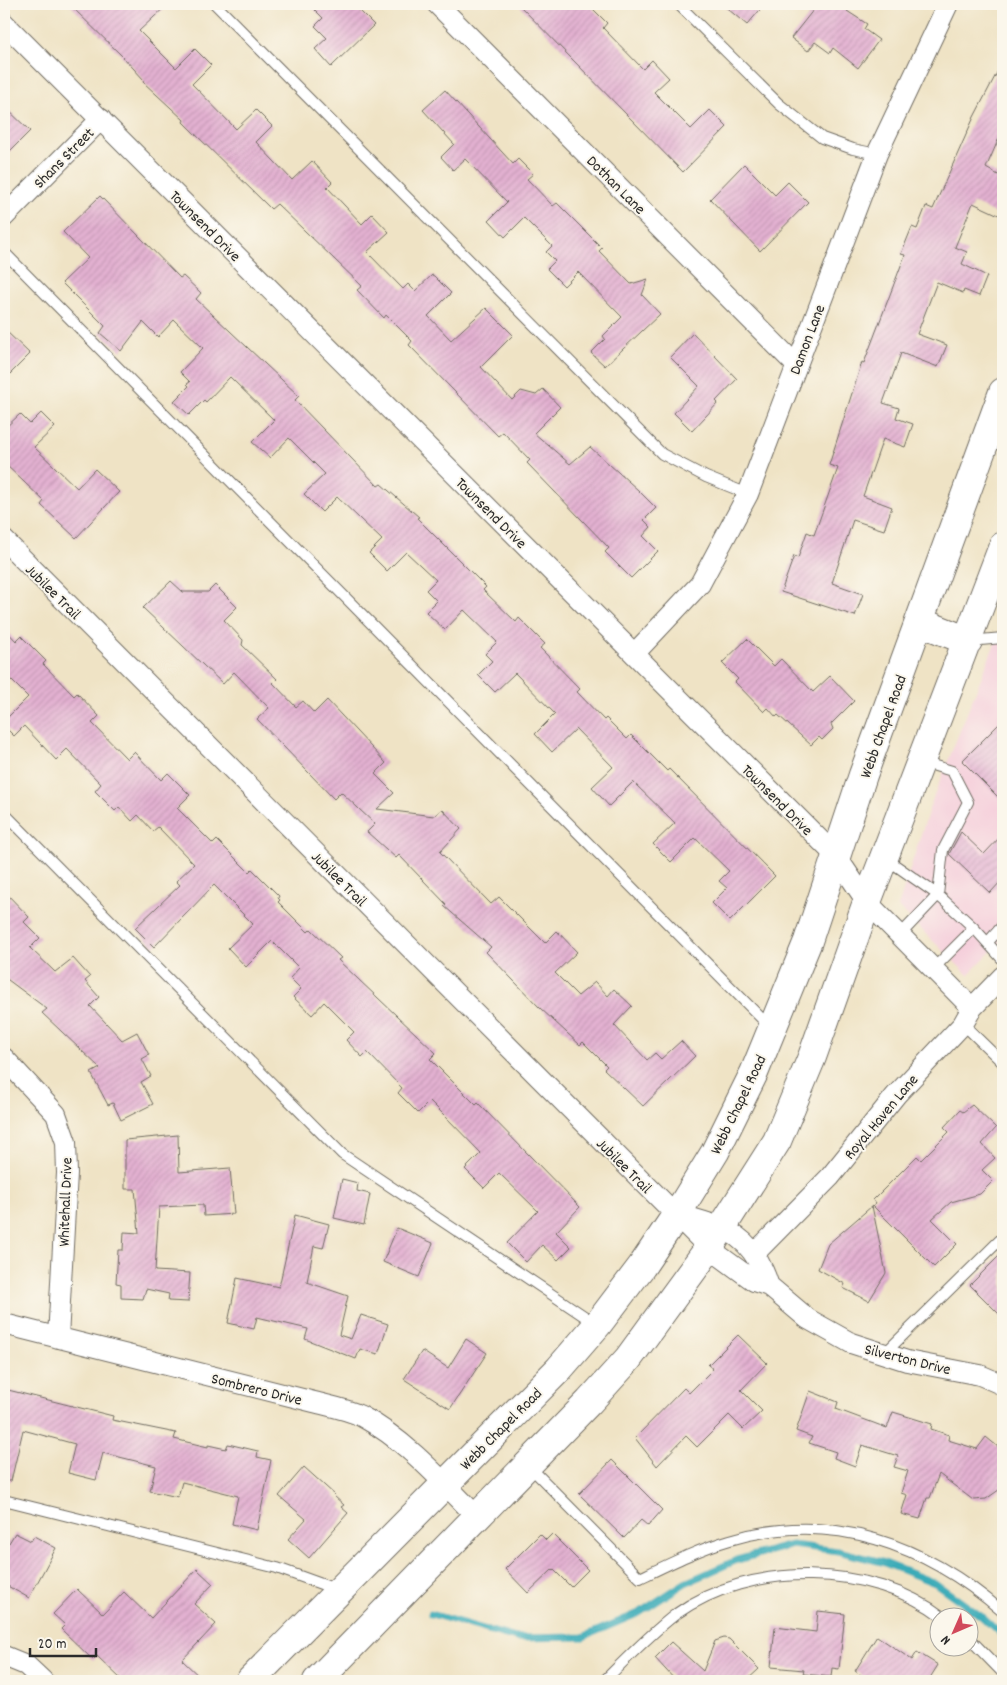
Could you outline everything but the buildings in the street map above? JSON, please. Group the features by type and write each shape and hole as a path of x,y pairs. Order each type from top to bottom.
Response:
{"main road":[{"name":"Webb Chapel Road","path":"250,1681 338,1590 559,1369 598,1324 642,1266 715,1152 754,1073 808,941 863,775 1003,392"},
{"path":"317,1681 476,1516 528,1465 628,1359 716,1237 777,1141 812,1056 884,858 1003,546"},
{"path":"920,622 968,641"}],"street":[{"name":"Dothan Lane","path":"437,4 796,365"},
{"name":"Damon Lane","path":"634,654 700,584 748,494 877,154 948,4"},
{"name":"Townsend Drive","path":"4,23 836,856 868,902 934,969 968,1016"},
{"name":"Shans Street","path":"4,217 101,119"},
{"name":"Jubilee Trail","path":"4,540 638,1178 677,1214"},
{"name":"Royal Haven Lane","path":"754,1254 830,1177 896,1094 1003,976"},
{"name":"Whitehall Drive","path":"4,1058 56,1114 66,1142 67,1173 58,1338"},
{"name":"Silverton Drive","path":"677,1214 716,1237 754,1281 769,1286 808,1318 851,1343 907,1361 980,1375 1003,1385"},
{"name":"Silverton Drive","path":"716,1237 740,1239 754,1254 764,1270 769,1286"},
{"name":"Sombrero Drive","path":"4,1324 314,1402 360,1416 391,1436 445,1484 476,1516"},
{"path":"4,1656 26,1666 43,1681"}],"lane":[{"path":"215,4 662,454 706,477 748,494"},
{"path":"678,4 779,104 822,138 853,149 877,154"},
{"path":"4,252 772,1029"},
{"path":"968,641 1003,638"},
{"path":"900,935 938,895 943,850 968,802 952,771 921,762"},
{"path":"4,812 342,1154 598,1324"},
{"path":"884,858 938,895 974,928 1003,960"},
{"path":"988,942 1003,925"},
{"path":"934,969 974,928"},
{"path":"968,1016 1003,1063"},
{"path":"884,1354 1003,1237"},
{"path":"528,1465 640,1578 692,1554 732,1539 779,1530 832,1530 874,1538 913,1551 974,1587 1003,1612"},
{"path":"4,1500 277,1568 338,1590"},
{"path":"604,1681 647,1638 678,1613 711,1595 746,1582 785,1575 832,1576 886,1587 932,1608"},
{"path":"980,1649 1003,1673"}],"shaded area":[{"path":"1003,623 1003,939 968,975 898,907 930,806"}],"waterway":[{"path":"431,1614 516,1638 583,1637 639,1613 685,1583 737,1560 792,1545 838,1551 882,1562 935,1583 981,1616 1003,1636"}]}
